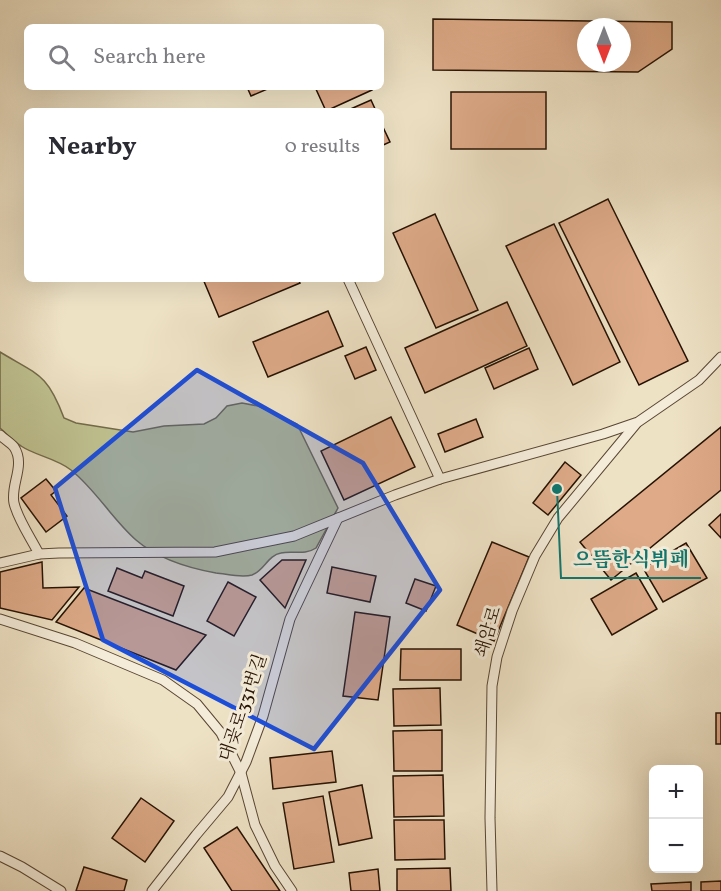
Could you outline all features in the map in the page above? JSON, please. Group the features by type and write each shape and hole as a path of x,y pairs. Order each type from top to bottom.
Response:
{"lane":[{"path":"349,282 440,479"},
{"path":"0,563 39,554 215,552 294,536 394,495 440,479 603,434 638,422 699,380 721,357"},
{"name":"쇄암로","path":"492,891 490,818 492,686 497,657 512,611 535,556 558,518 638,422"},
{"path":"0,435 14,447 18,456 19,467 13,496 15,507 39,554"},
{"name":"대곶로331번길","path":"152,891 228,797 240,773 263,716 290,619 338,518"},
{"path":"0,619 75,643 163,680 197,705 221,733 240,773 255,825 275,866 292,891"},
{"path":"0,856 61,891"}],"highlighted area":[{"path":"197,370 363,463 440,590 314,749 103,640 55,488"}],"green space":[{"path":"0,352 40,377 52,392 64,418 76,423 133,432 164,426 204,424 216,418 227,406 242,403 258,406 297,424 338,508 316,548 307,552 277,554 252,575 239,576 205,571 164,557 136,540 71,470 21,446 0,428"}],"building":[{"path":"433,19 577,21 577,71 433,70"},
{"path":"631,21 672,22 672,49 638,72 631,72"},
{"path":"248,90 265,90 251,96"},
{"path":"316,90 372,90 333,108 325,108"},
{"path":"451,92 546,92 546,149 451,149"},
{"path":"371,100 375,108 353,108"},
{"path":"384,129 390,142 384,145"},
{"path":"608,199 688,361 639,385 559,223"},
{"path":"435,214 478,310 436,328 393,233"},
{"path":"554,224 620,362 573,385 506,246"},
{"path":"204,282 300,283 219,317"},
{"path":"507,302 527,346 425,393 405,348"},
{"path":"328,311 343,346 268,377 253,342"},
{"path":"366,347 376,370 355,379 345,356"},
{"path":"529,348 538,369 494,389 485,368"},
{"path":"391,417 415,467 344,500 321,451"},
{"path":"476,419 483,437 445,452 438,434"},
{"path":"721,427 721,490 611,580 580,542"},
{"path":"565,462 581,475 548,515 533,503"},
{"path":"46,479 56,491 51,495 67,516 46,532 21,498"},
{"path":"721,514 721,538 709,525"},
{"path":"492,542 529,557 494,641 457,625"},
{"path":"686,543 707,578 663,602 643,568"},
{"path":"282,560 306,560 285,608 260,580"},
{"path":"42,562 43,588 79,587 52,620 0,608 0,572"},
{"path":"332,567 376,576 370,602 327,593"},
{"path":"117,568 142,578 145,571 184,586 173,616 108,591"},
{"path":"636,573 657,609 612,635 591,599"},
{"path":"415,579 436,586 426,611 406,603"},
{"path":"228,582 256,597 234,636 207,621"},
{"path":"84,588 206,635 176,670 56,622"},
{"path":"355,612 390,617 378,700 343,696"},
{"path":"401,649 461,649 461,680 400,680"},
{"path":"440,688 441,725 394,726 393,689"},
{"path":"716,713 721,713 721,744 716,744"},
{"path":"442,730 442,771 394,771 393,731"},
{"path":"332,751 336,782 273,789 270,758"},
{"path":"443,775 444,816 394,817 393,776"},
{"path":"362,785 372,838 339,845 329,792"},
{"path":"323,796 334,862 294,869 283,803"},
{"path":"141,798 174,821 145,862 112,838"},
{"path":"394,820 444,820 445,859 395,860"},
{"path":"237,827 280,891 232,891 204,848"},
{"path":"84,867 127,880 124,891 76,891"},
{"path":"450,868 451,891 397,891 397,869"},
{"path":"378,869 380,891 351,891 349,873"},
{"path":"721,881 721,891 701,891 701,882"},
{"path":"691,882 691,891 652,891 651,884"}],"place":[{"name":"으뜸한식뷔페","path":"557,489"}]}
